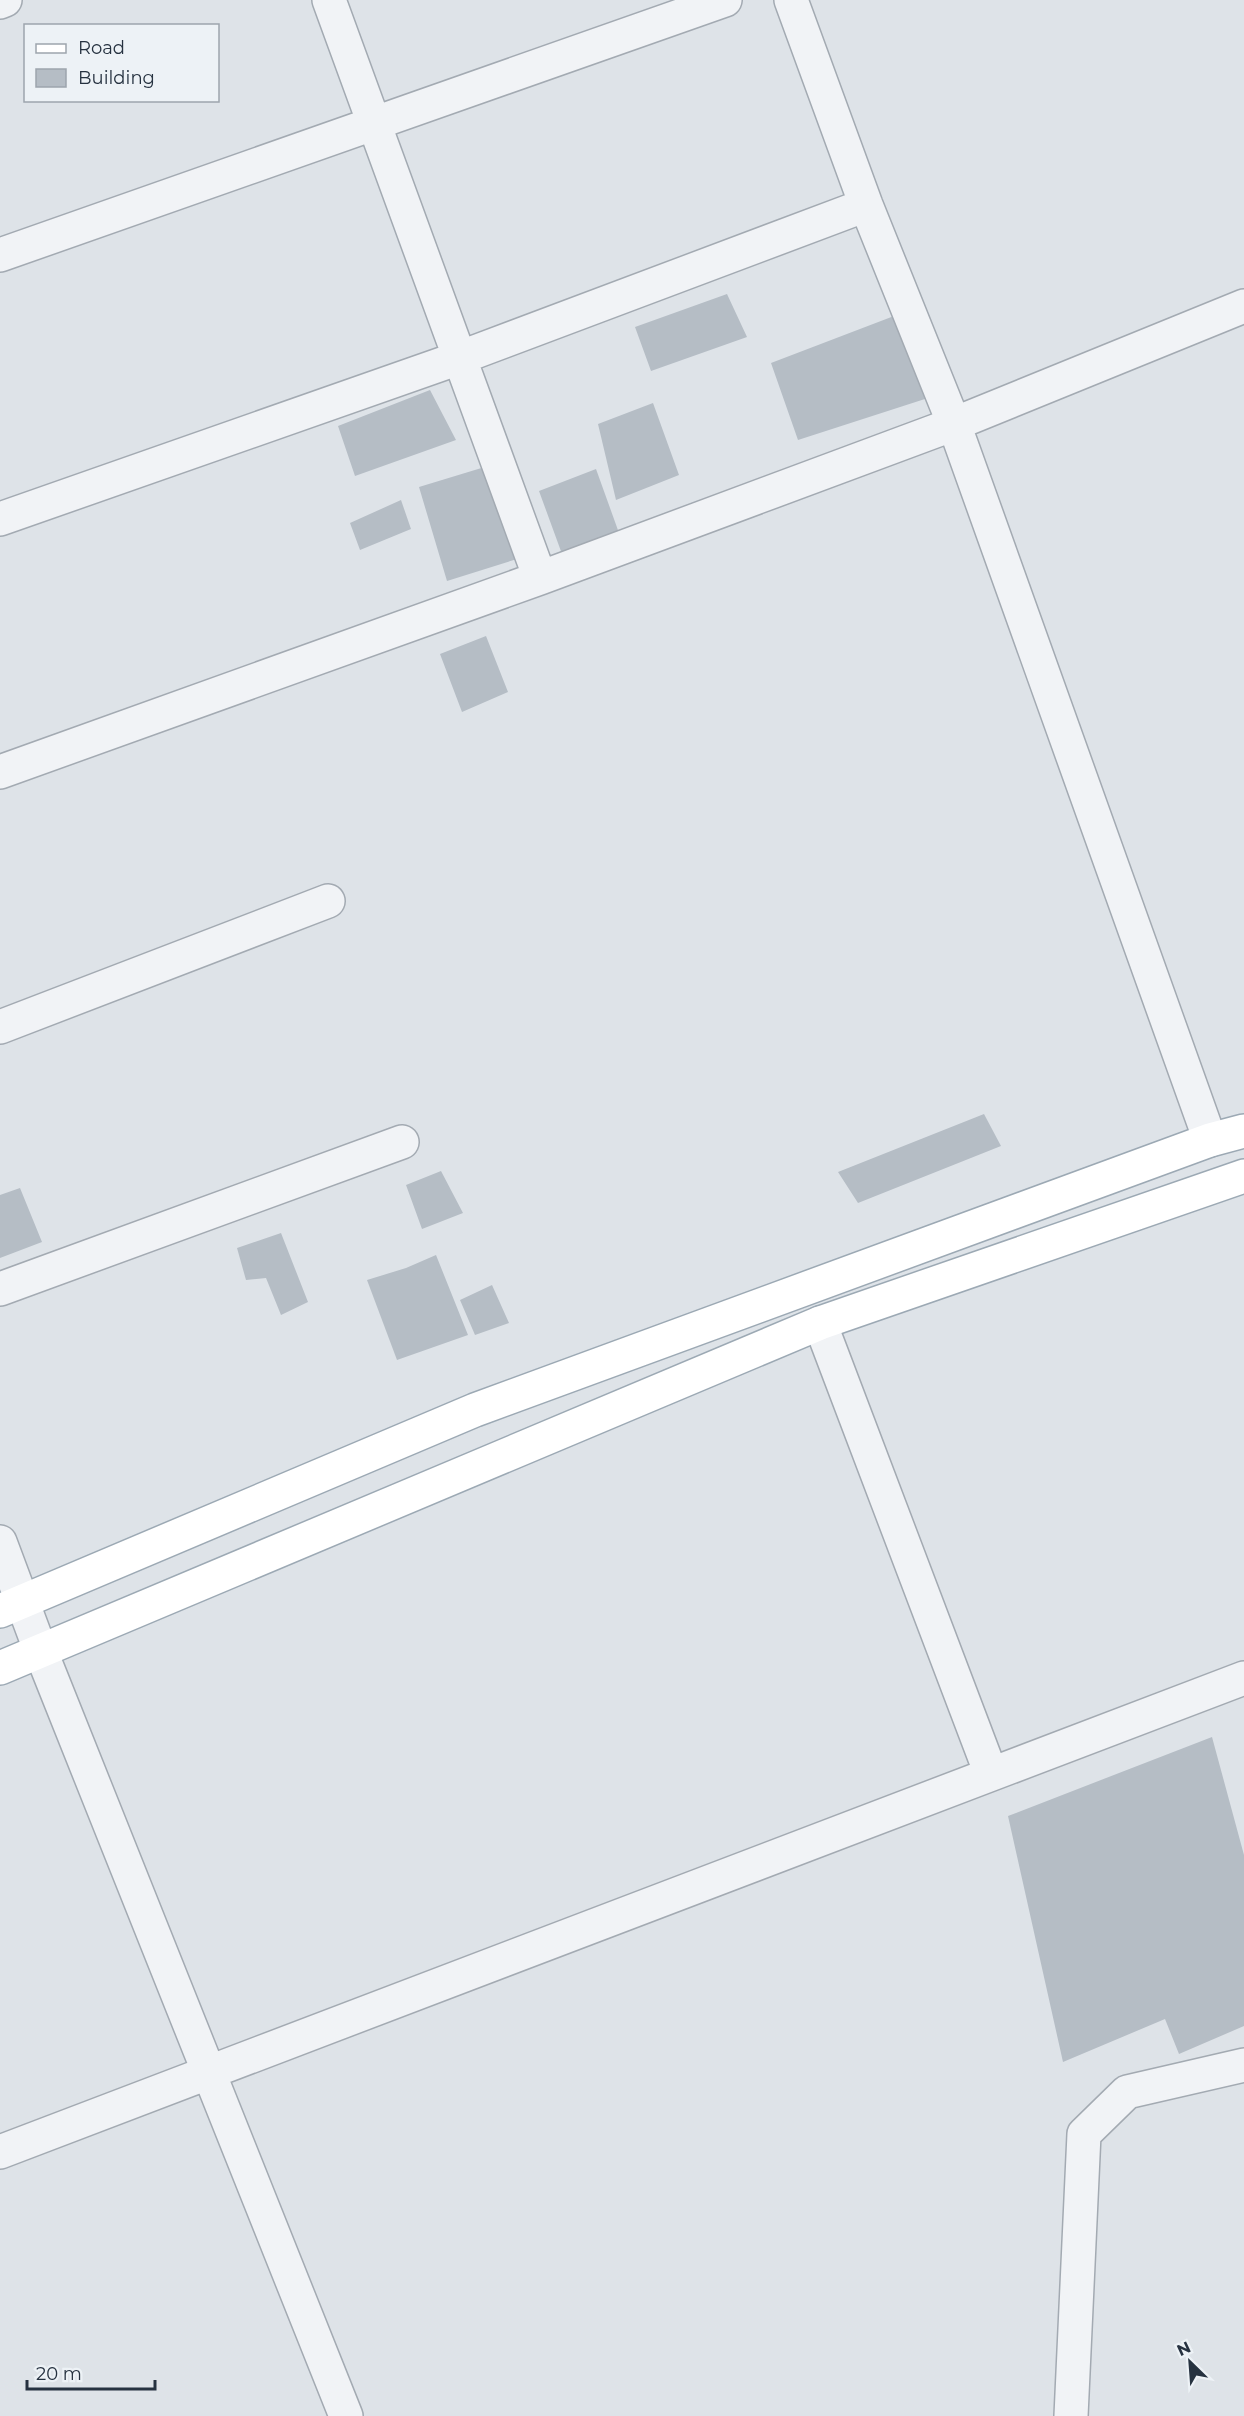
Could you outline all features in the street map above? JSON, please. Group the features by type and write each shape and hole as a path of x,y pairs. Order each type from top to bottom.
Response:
{"main road":[{"path":"11,1606 475,1410 1210,1140 1244,1131"},
{"path":"0,1668 820,1323 1244,1176"}],"street":[{"path":"0,2 5,0"},
{"path":"329,0 540,578"},
{"path":"0,255 725,0"},
{"path":"791,0 866,205 954,424 1210,1140"},
{"path":"0,519 459,357 866,205"},
{"path":"0,771 540,578 954,424 1244,306"},
{"path":"0,1027 328,901"},
{"path":"0,1289 402,1142"},
{"path":"820,1323 991,1774"},
{"path":"0,1542 11,1606 41,1652 346,2416"},
{"path":"0,2152 1244,1678"},
{"path":"1071,2416 1084,2134 1127,2092 1244,2065"}],"building":[{"path":"727,294 747,337 651,371 635,327"},
{"path":"894,316 928,398 798,440 771,363"},
{"path":"430,390 456,440 355,476 338,426"},
{"path":"653,403 679,475 616,500 598,424"},
{"path":"488,466 517,559 447,581 419,487"},
{"path":"596,469 619,533 562,554 539,491"},
{"path":"401,500 411,529 360,550 350,523"},
{"path":"486,636 508,692 462,712 440,654"},
{"path":"984,1114 1001,1146 858,1203 838,1172"},
{"path":"441,1171 463,1213 422,1229 406,1185"},
{"path":"20,1188 42,1242 0,1258 0,1195"},
{"path":"281,1233 308,1302 281,1315 266,1278 246,1280 237,1248"},
{"path":"436,1255 468,1335 397,1360 367,1280 406,1268"},
{"path":"492,1285 509,1323 475,1335 460,1300"},
{"path":"1212,1737 1244,1855 1244,2026 1179,2054 1165,2019 1063,2062 1008,1816"}]}
